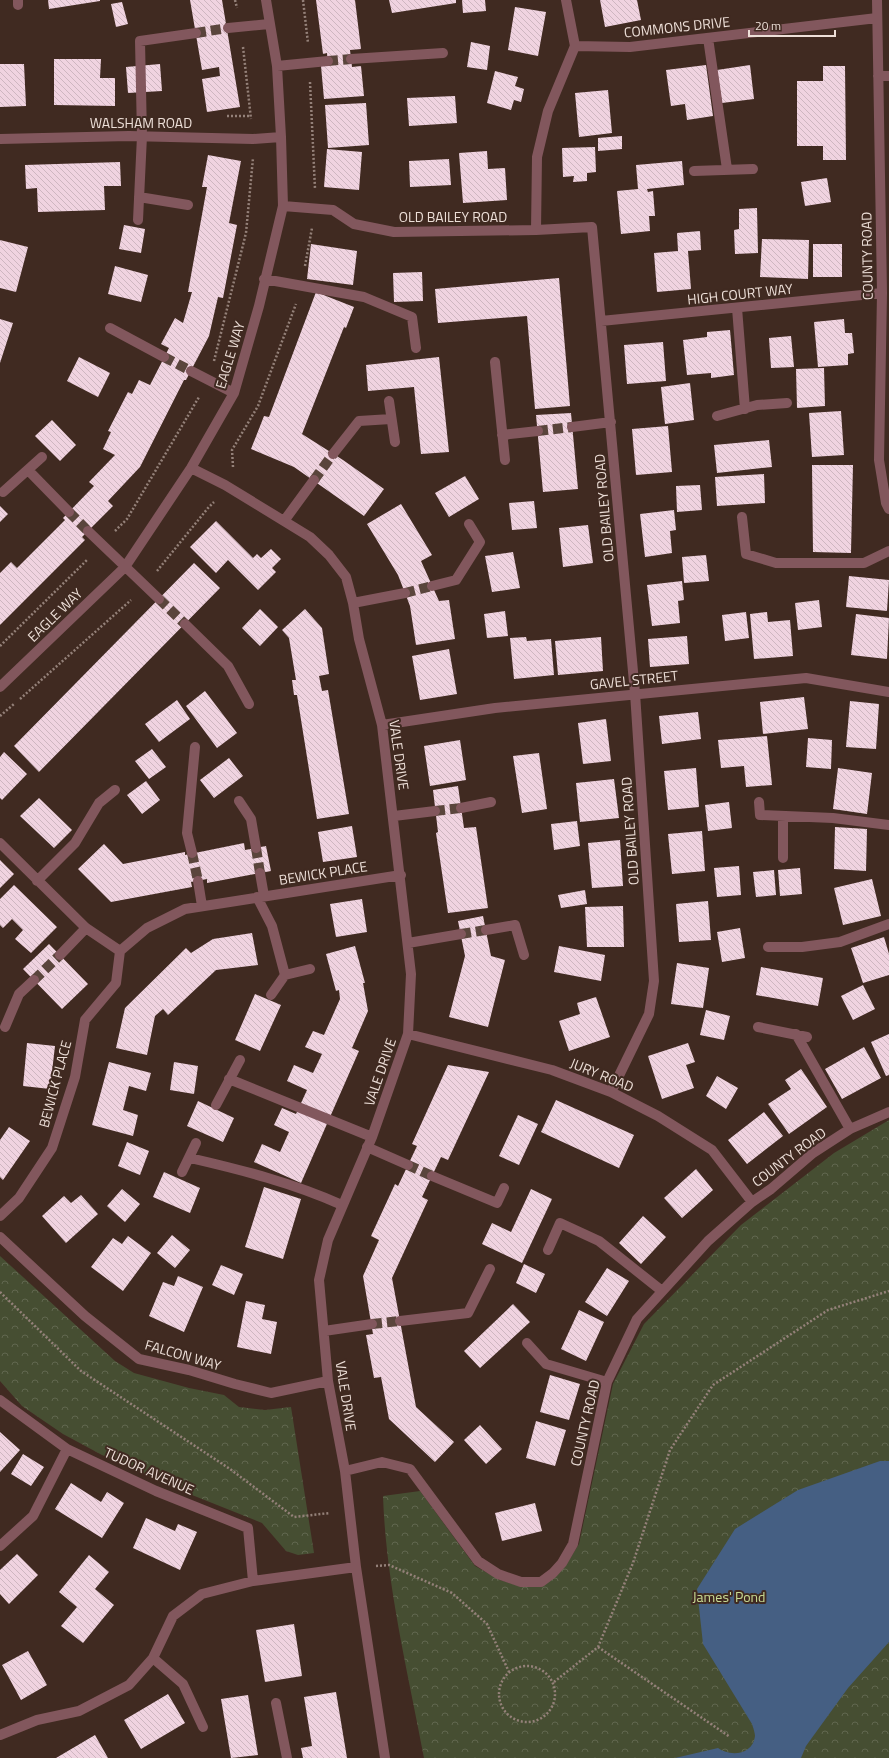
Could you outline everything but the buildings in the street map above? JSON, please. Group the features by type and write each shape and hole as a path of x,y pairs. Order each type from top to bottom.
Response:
{"street":[{"name":"EAGLE WAY","path":"0,687 124,567 191,468 234,393 259,306 264,279 283,206 282,137 277,66 266,0"},
{"path":"536,230 537,157 548,111 576,46 566,0"},
{"name":"COUNTY ROAD","path":"877,0 878,76 885,231 882,293 879,460 886,503 889,509"},
{"name":"COMMONS DRIVE","path":"576,46 630,47 877,18"},
{"path":"228,28 270,24"},
{"path":"138,220 142,136 140,41 196,33"},
{"path":"708,38 727,169"},
{"path":"351,59 444,53"},
{"path":"277,66 328,61"},
{"path":"878,76 889,76"},
{"name":"WALSHAM ROAD","path":"0,138 142,136 252,139 282,137"},
{"path":"694,171 753,169"},
{"path":"139,197 188,205"},
{"name":"OLD BAILEY ROAD","path":"283,206 333,210 354,224 394,232 536,230 592,227 635,693 654,981 648,1014 611,1092"},
{"path":"264,279 364,296 412,317 416,348"},
{"name":"HIGH COURT WAY","path":"601,321 882,293"},
{"path":"738,308 745,409"},
{"path":"110,328 164,357"},
{"path":"495,362 505,460"},
{"path":"191,371 234,393"},
{"path":"390,401 395,442"},
{"path":"718,416 757,405 786,403"},
{"path":"333,454 359,421 391,419"},
{"path":"572,427 611,422"},
{"path":"502,435 538,431"},
{"path":"3,492 42,456"},
{"name":"VALE DRIVE","path":"191,468 225,485 310,538 333,561 346,577 353,603 359,640 382,725 401,875 411,974 408,1034 372,1137 328,1240 319,1280 328,1382 345,1471 356,1567 385,1758"},
{"path":"28,470 69,512"},
{"path":"284,521 314,480"},
{"path":"742,517 746,554 776,563 864,562 889,551"},
{"path":"432,586 456,580 480,542 469,524"},
{"path":"88,531 159,599"},
{"path":"353,603 405,593"},
{"path":"185,624 228,666 249,704"},
{"name":"GAVEL STREET","path":"382,725 495,708 635,693 806,678 889,692"},
{"path":"192,853 187,833 195,747"},
{"path":"37,881 75,843 99,803 115,790"},
{"path":"239,801 251,819 256,848"},
{"path":"461,808 491,802"},
{"path":"759,802 760,815 833,818 889,825"},
{"path":"394,816 436,811"},
{"path":"783,816 783,858"},
{"path":"0,843 86,928 120,951"},
{"path":"260,873 260,897 272,926 285,975"},
{"name":"BEWICK PLACE","path":"0,1216 19,1198 52,1148 75,1077 86,1020 116,983 120,951 147,928 185,909 401,875"},
{"path":"198,881 202,906"},
{"path":"768,947 802,947 840,942 889,924"},
{"path":"486,930 515,925 524,955"},
{"path":"60,955 86,928"},
{"path":"408,943 460,934"},
{"path":"270,995 285,975 310,969"},
{"path":"5,1027 19,994 34,980"},
{"path":"758,1027 807,1037"},
{"name":"JURY ROAD","path":"408,1034 552,1070 611,1092 658,1116 712,1150 752,1202"},
{"path":"796,1034 850,1129"},
{"path":"216,1105 240,1060"},
{"path":"229,1079 372,1137"},
{"name":"COUNTY ROAD","path":"345,1471 382,1462 410,1469 478,1561 498,1574 521,1582 541,1582 553,1573 562,1563 573,1544 607,1382 637,1319 708,1241 752,1202 771,1189 813,1153 850,1129 889,1112"},
{"path":"182,1172 196,1143"},
{"path":"367,1147 408,1165"},
{"path":"190,1158 250,1172 311,1191 342,1205"},
{"path":"432,1176 497,1203 504,1188"},
{"path":"548,1250 560,1223 599,1241 662,1291"},
{"name":"FALCON WAY","path":"0,1237 85,1316 139,1359 189,1370 271,1393 328,1382"},
{"path":"400,1321 468,1313 490,1269"},
{"path":"324,1331 372,1324"},
{"path":"527,1343 546,1364 607,1382"},
{"name":"TUDOR AVENUE","path":"0,1400 67,1449 156,1492 248,1528 253,1581"},
{"path":"0,1546 32,1516 67,1449"},
{"path":"0,1735 37,1720 79,1711 129,1685 153,1658 173,1616 202,1594 253,1581 356,1567"},
{"path":"153,1658 183,1684 203,1727"},
{"path":"276,1703 287,1758"}],"path":[{"path":"235,0 240,27 250,116"},
{"path":"0,646 127,519 209,380 246,233 253,154"},
{"path":"0,716 145,586 216,500"},
{"path":"554,1682 598,1647 632,1563 670,1450 713,1385 828,1310 889,1291"},
{"path":"0,1292 80,1371 230,1469 294,1518 350,1510"},
{"path":"356,1567 389,1565 452,1593 487,1624 509,1672"},
{"path":"598,1647 730,1737"},
{"path":"528,1665 543,1670 554,1682 555,1700 549,1713 530,1722 513,1718 502,1706 499,1688 509,1672 528,1665"}],"green space":[{"name":"James' Pond","path":"889,1120 889,1758 424,1758 393,1595 388,1562 383,1496 420,1491 475,1566 500,1580 523,1587 566,1565 579,1544 613,1384 644,1324 741,1225 834,1153"},
{"path":"0,1256 115,1361 134,1373 189,1388 224,1395 239,1407 265,1410 291,1407 314,1553 298,1555 286,1551 262,1523 182,1491 102,1455 63,1434 22,1406 0,1381"}],"water":[{"name":"James' Pond","path":"880,1461 889,1461 889,1642 848,1688 806,1746 801,1758 675,1758 718,1748 729,1753 746,1751 753,1742 755,1736 752,1724 703,1644 697,1589 735,1529 798,1490"}],"tunnel":[{"path":"196,33 228,28"},
{"path":"328,61 351,59"},
{"path":"164,357 191,371"},
{"path":"538,431 572,427"},
{"path":"314,480 333,454"},
{"path":"69,512 88,531"},
{"path":"405,593 432,586"},
{"path":"159,599 185,624"},
{"path":"435,811 461,808"},
{"path":"256,848 260,873"},
{"path":"192,853 198,881"},
{"path":"461,934 486,930"},
{"path":"34,980 60,955"},
{"path":"408,1165 432,1176"},
{"path":"372,1324 400,1321"}]}
